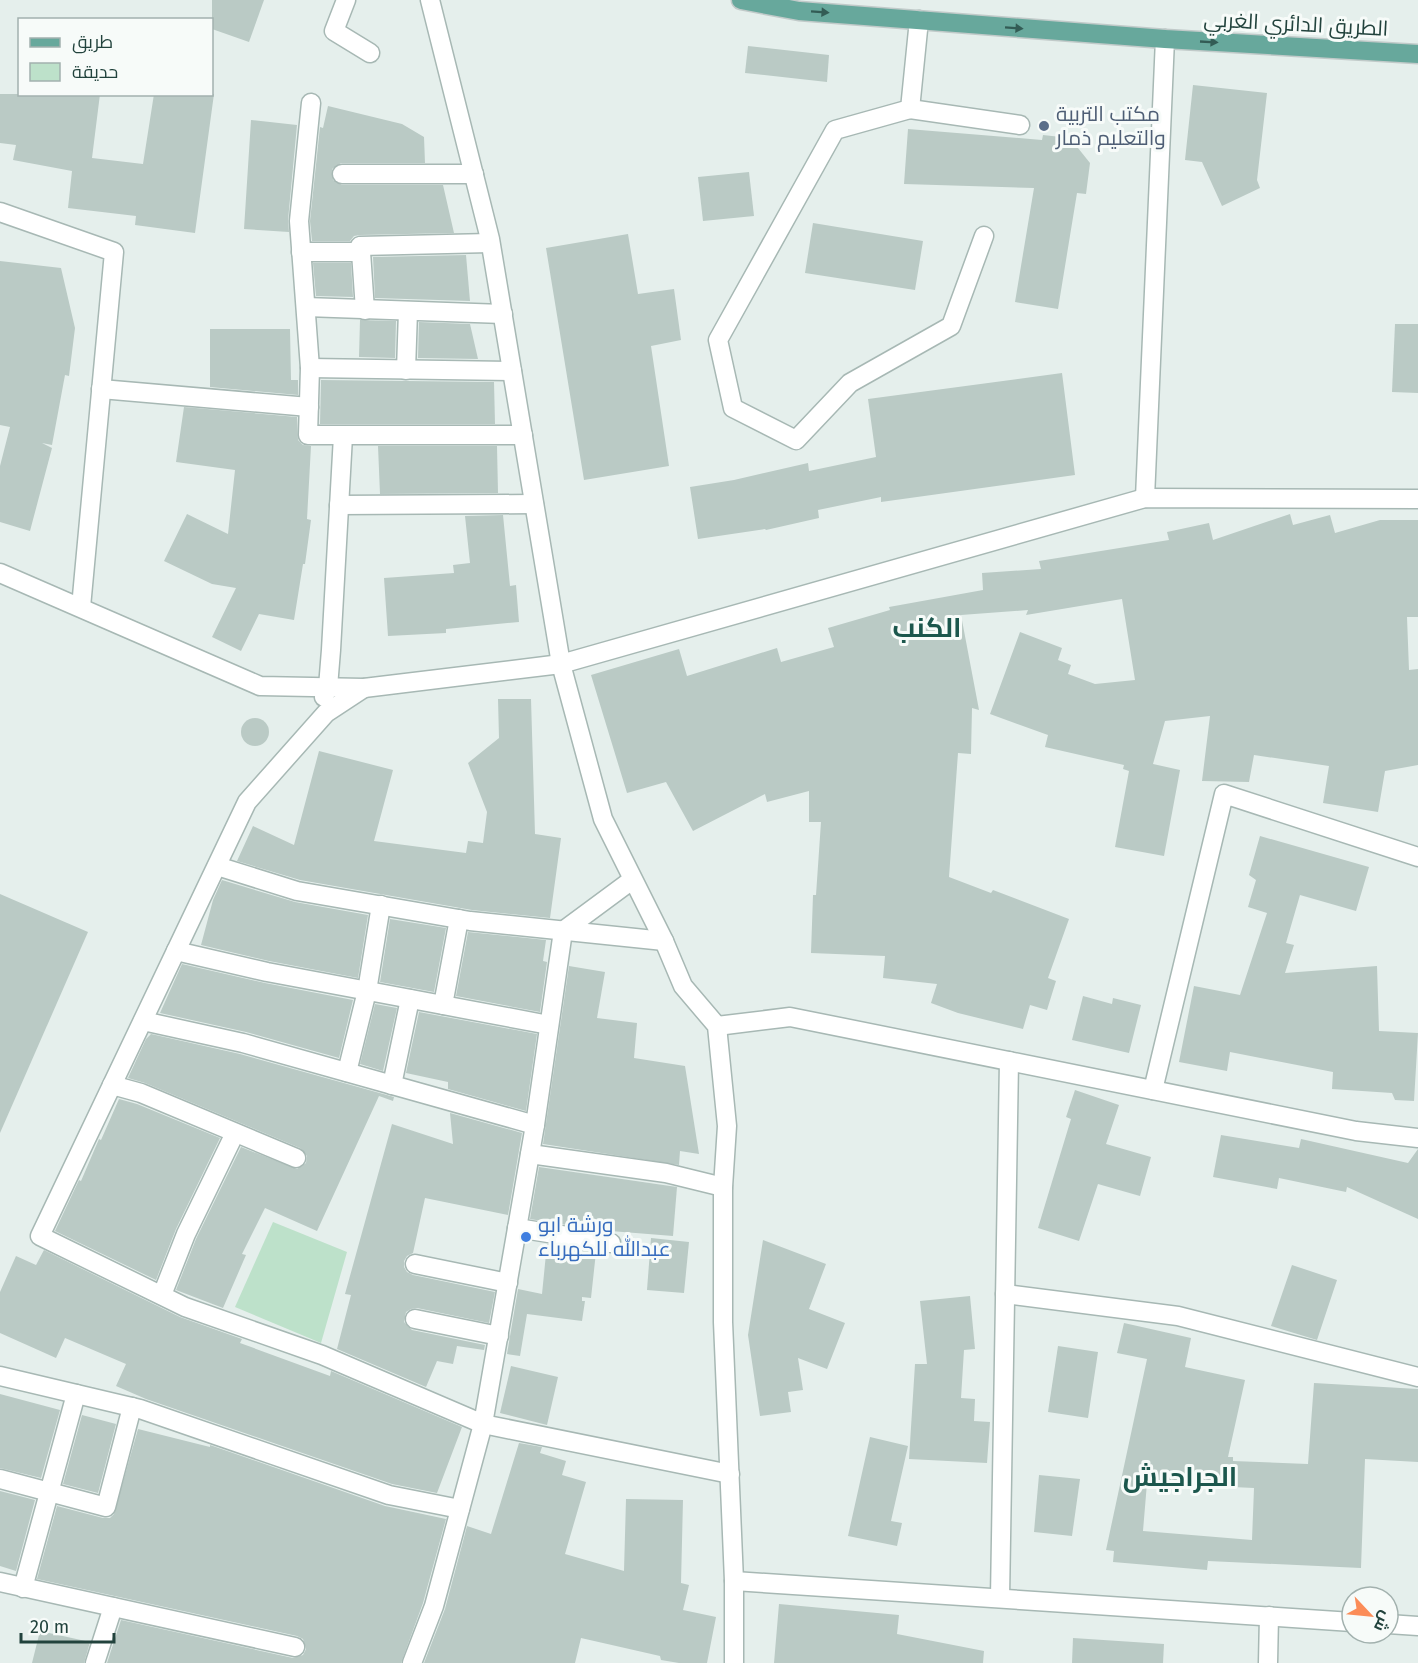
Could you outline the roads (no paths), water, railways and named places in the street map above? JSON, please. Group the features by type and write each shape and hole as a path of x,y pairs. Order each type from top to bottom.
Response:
{"main road":[{"name":"الطريق الدائري الغربي","path":"741,0 799,11 1165,39 1418,54"}],"street":[{"path":"346,0 334,32 369,53"},
{"path":"430,0 490,243 561,664 603,819 664,941 682,986 717,1026 727,1126 723,1187 723,1322 734,1581 734,1663"},
{"path":"910,109 919,20"},
{"path":"1145,498 1165,39"},
{"path":"310,103 299,221 310,368 308,435 523,435"},
{"path":"984,236 951,326 850,383 796,440 733,408 718,340 835,130 910,109 1020,125"},
{"path":"342,174 474,174"},
{"path":"0,212 114,252 81,607"},
{"path":"365,310 360,246 490,243"},
{"path":"302,252 361,252"},
{"path":"306,307 503,314"},
{"path":"406,370 408,311"},
{"path":"310,368 512,371"},
{"path":"101,389 309,407"},
{"path":"310,730 328,687 343,436"},
{"path":"0,573 260,686 364,688 561,664 1145,498 1418,499"},
{"path":"339,505 534,504"},
{"path":"364,688 326,713 247,802 40,1236 185,1306 322,1355 483,1424 730,1474"},
{"path":"1153,1090 1224,794 1418,857"},
{"path":"217,866 297,891 459,919 664,941"},
{"path":"412,1663 434,1606 483,1424 535,1125 563,930 632,880"},
{"path":"347,1072 367,991 381,905"},
{"path":"443,1005 459,919"},
{"path":"176,951 367,991 549,1025"},
{"path":"392,1085 410,999"},
{"path":"717,1026 790,1017 1356,1131 1418,1138"},
{"path":"143,1021 243,1043 535,1125"},
{"path":"1000,1598 1009,1061"},
{"path":"112,1085 141,1093 296,1158"},
{"path":"162,1295 186,1233 235,1133"},
{"path":"530,1154 666,1173 723,1187"},
{"path":"517,1228 611,1244"},
{"path":"415,1264 507,1283"},
{"path":"1005,1294 1178,1316 1418,1377"},
{"path":"415,1319 499,1336"},
{"path":"0,1376 132,1407 389,1495 460,1509"},
{"path":"23,1588 76,1394"},
{"path":"0,1479 106,1507 132,1407"},
{"path":"734,1581 1340,1621"},
{"path":"0,1582 295,1647"},
{"path":"95,1663 113,1607"},
{"path":"1268,1663 1269,1616"},
{"path":"1400,1625 1418,1626"}],"place":[{"name":"مكتب التربية والتعليم ذمار","path":"1044,126"},
{"name":"ورشة ابو عبدالله للكهرباء","path":"526,1237"}],"district":[{"name":"الكنب","path":"927,628"},
{"name":"الجراجيش","path":"1180,1477"}]}
